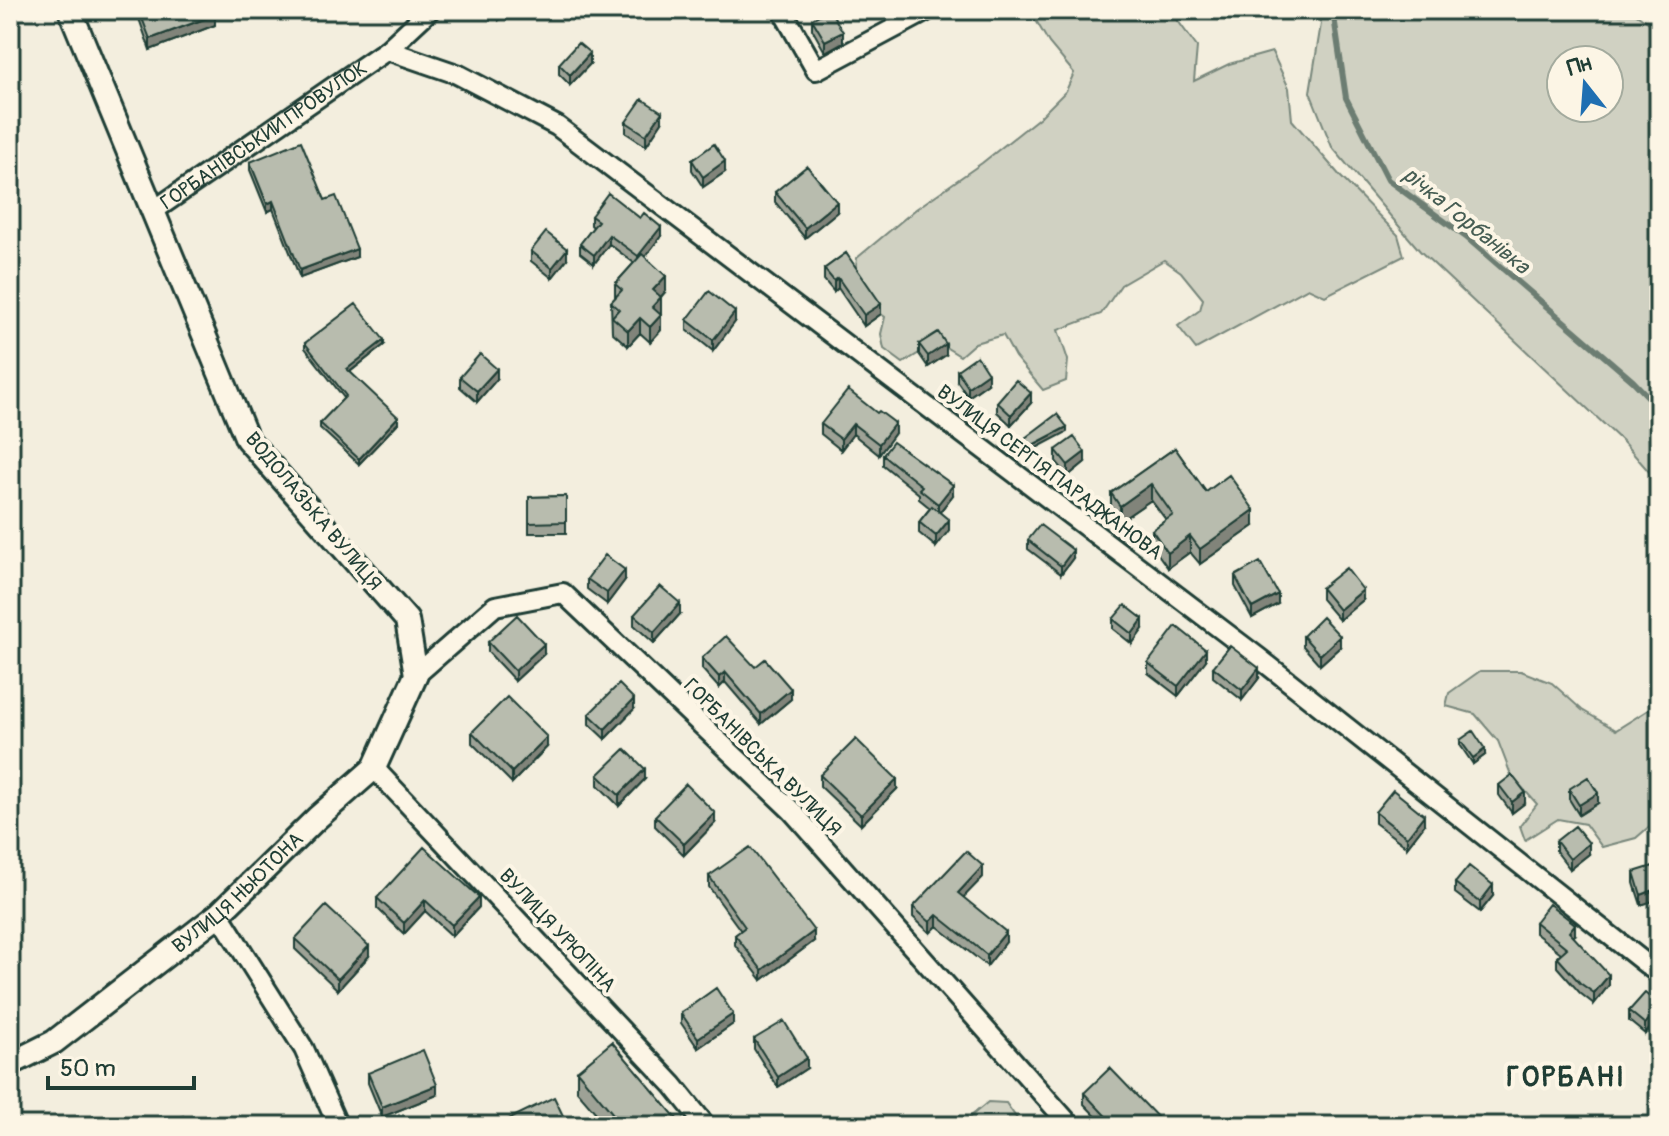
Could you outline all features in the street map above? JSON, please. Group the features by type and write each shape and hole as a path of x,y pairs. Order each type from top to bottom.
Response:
{"street":[{"name":"ГОРБАНІВСЬКИЙ ПРОВУЛОК","path":"70,10 153,211 387,50 430,10"},
{"path":"782,10 816,70 925,12"},
{"name":"ВУЛИЦЯ СЕРГІЯ ПАРАДЖАНОВА","path":"387,50 457,74 557,126 1259,658 1659,974"},
{"name":"ВОДОЛАЗЬКА ВУЛИЦЯ","path":"153,211 247,439 407,620 416,675"},
{"name":"ГОРБАНІВСЬКА ВУЛИЦЯ","path":"416,675 495,606 563,593 792,811 1071,1126"},
{"name":"ВУЛИЦЯ НЬЮТОНА","path":"10,1064 54,1042 219,914 317,818 374,768 416,675"},
{"name":"ВУЛИЦЯ УРЮПІНА","path":"374,768 673,1085 706,1126"},
{"path":"219,914 304,1049 338,1126"}],"shaded area":[{"path":"1030,10 1170,10 1197,47 1194,81 1229,64 1272,52 1289,88 1292,120 1341,177 1398,235 1404,256 1325,296 1308,288 1196,349 1178,326 1200,310 1203,299 1181,272 1164,260 1121,285 1101,314 1058,330 1068,360 1066,381 1043,390 1015,357 1003,335 975,343 960,356 937,342 903,363 884,349 881,334 885,317 855,275 857,258 916,209 1040,117 1066,91 1074,73 1049,43"},
{"path":"1315,10 1631,10 1659,30 1659,483 1623,442 1420,251 1332,147 1310,92 1321,24"},
{"path":"1480,671 1521,671 1552,683 1582,710 1616,730 1659,703 1659,818 1636,838 1602,847 1585,824 1558,819 1525,840 1520,826 1537,804 1511,775 1498,741 1475,714 1446,706 1449,693"},
{"path":"988,1102 1006,1103 1022,1126 959,1126"}],"building":[{"path":"139,10 214,10 215,15 150,39"},
{"path":"828,10 843,32 825,41 812,19"},
{"path":"578,43 590,53 570,75 559,64"},
{"path":"642,99 662,112 646,135 626,122"},
{"path":"301,141 325,200 336,196 357,249 300,270 273,201 267,204 250,162"},
{"path":"714,144 725,161 703,177 692,160"},
{"path":"807,166 837,202 805,228 775,192"},
{"path":"608,193 640,218 644,213 661,227 638,256 609,235 594,255 580,244 598,221 591,216"},
{"path":"546,232 567,249 552,268 531,251"},
{"path":"846,253 881,304 864,315 838,278 834,281 824,269"},
{"path":"642,254 666,276 653,290 661,297 652,307 661,315 650,327 640,318 628,331 612,317 619,309 611,302 622,290 615,284"},
{"path":"709,291 735,312 713,340 687,320"},
{"path":"356,304 384,340 347,369 398,417 359,459 320,423 346,396 305,343"},
{"path":"938,332 946,344 928,356 919,344"},
{"path":"480,354 497,369 477,391 460,377"},
{"path":"977,356 988,373 968,387 957,370"},
{"path":"1016,380 1031,393 1011,415 997,402"},
{"path":"848,390 895,423 879,444 853,424 841,439 821,424"},
{"path":"1057,414 1067,427 1025,449 1021,441"},
{"path":"1074,437 1085,452 1068,465 1056,450"},
{"path":"893,442 953,485 938,504 919,489 922,486 883,455"},
{"path":"1175,448 1206,492 1229,475 1254,510 1200,549 1190,536 1168,553 1152,530 1173,515 1151,484 1120,506 1111,493"},
{"path":"566,496 566,522 529,523 529,497"},
{"path":"932,506 949,520 936,536 919,522"},
{"path":"1040,525 1073,550 1061,566 1028,540"},
{"path":"605,555 625,570 607,593 587,579"},
{"path":"1260,562 1278,594 1252,608 1235,576"},
{"path":"1346,568 1363,590 1339,610 1321,588"},
{"path":"660,586 680,603 654,632 634,615"},
{"path":"1125,605 1143,619 1132,634 1113,619"},
{"path":"517,615 544,644 515,671 488,642"},
{"path":"1322,617 1340,636 1320,655 1303,636"},
{"path":"1176,626 1206,650 1178,686 1148,663"},
{"path":"726,636 755,667 765,659 791,689 761,714 725,672 719,677 702,658"},
{"path":"1230,646 1259,668 1242,690 1213,667"},
{"path":"619,684 634,699 605,729 589,714"},
{"path":"507,697 547,737 512,772 472,732"},
{"path":"1473,731 1485,749 1473,758 1460,740"},
{"path":"856,739 897,779 861,815 820,775"},
{"path":"625,749 645,769 619,795 598,775"},
{"path":"1512,775 1525,792 1512,802 1499,785"},
{"path":"1588,777 1598,793 1579,805 1569,789"},
{"path":"686,784 715,813 684,844 655,816"},
{"path":"1393,790 1424,815 1407,837 1375,812"},
{"path":"1575,826 1589,843 1570,859 1556,841"},
{"path":"424,847 479,897 452,925 425,900 404,923 377,898"},
{"path":"750,847 814,931 762,970 735,935 745,927 709,876"},
{"path":"966,851 983,866 958,893 1006,932 987,955 937,915 930,922 913,907"},
{"path":"1469,866 1493,885 1480,902 1455,883"},
{"path":"1653,866 1659,888 1641,895 1634,872"},
{"path":"1549,904 1575,924 1569,932 1609,975 1594,993 1580,983 1557,957 1567,948 1535,922"},
{"path":"326,906 369,946 338,979 295,939"},
{"path":"716,988 733,1014 698,1038 681,1013"},
{"path":"1645,993 1659,1008 1645,1024 1629,1011"},
{"path":"784,1021 807,1058 778,1077 754,1039"},
{"path":"612,1042 683,1126 623,1126 577,1071"},
{"path":"423,1050 437,1085 382,1107 368,1073"},
{"path":"1110,1068 1166,1126 1115,1126 1084,1093"},
{"path":"554,1097 568,1126 512,1126 509,1119"},
{"path":"183,1116 188,1126 162,1126"},
{"path":"17,1119 20,1126 10,1126 10,1122"}],"waterway":[{"name":"річка Горбанівка","path":"1333,10 1346,98 1388,180 1466,237 1633,381 1659,408"}],"district":[{"name":"ГОРБАНІ","path":"1566,1076"}]}
